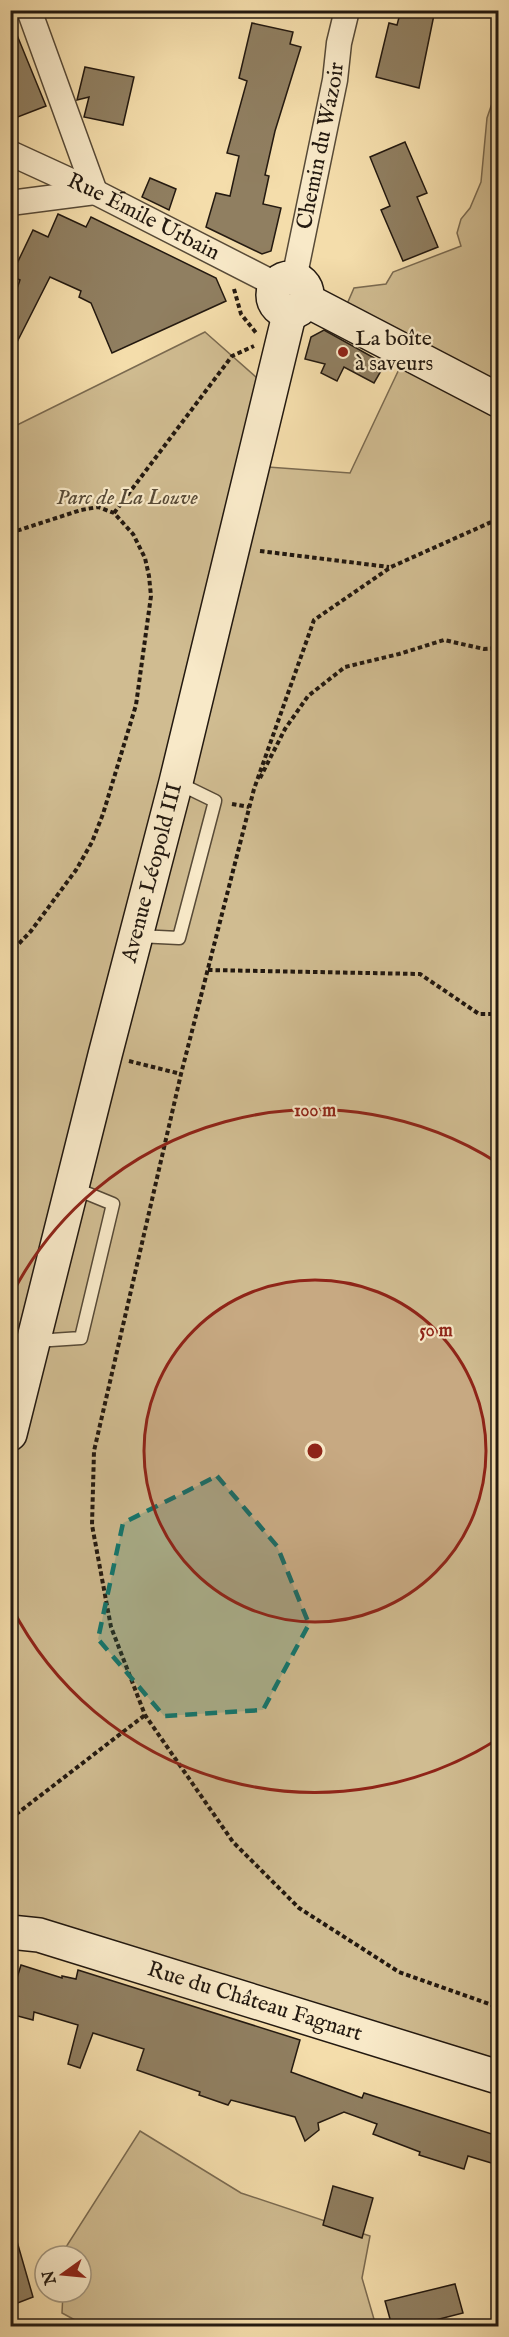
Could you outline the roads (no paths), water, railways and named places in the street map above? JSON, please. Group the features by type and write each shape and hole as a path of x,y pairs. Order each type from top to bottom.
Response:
{"street":[{"path":"10,203 95,192 29,10"},
{"path":"339,10 339,43"},
{"name":"Chemin du Wazoir","path":"292,294 347,10"},
{"name":"Rue Émile Urbain","path":"10,153 95,192 292,294"},
{"path":"292,294 498,400"},
{"name":"Avenue Léopold III","path":"10,1434 176,782 292,294"},
{"name":"Rue du Château Fagnart","path":"10,1932 39,1935 498,2077"}],"lane":[{"path":"137,936 179,938 215,801 176,782"},
{"path":"34,1341 81,1338 113,1204 72,1187"}],"place":[{"name":"La boîte à saveurs","path":"343,352"}],"park label":[{"name":"Parc de La Louve","path":"127,498"}]}
